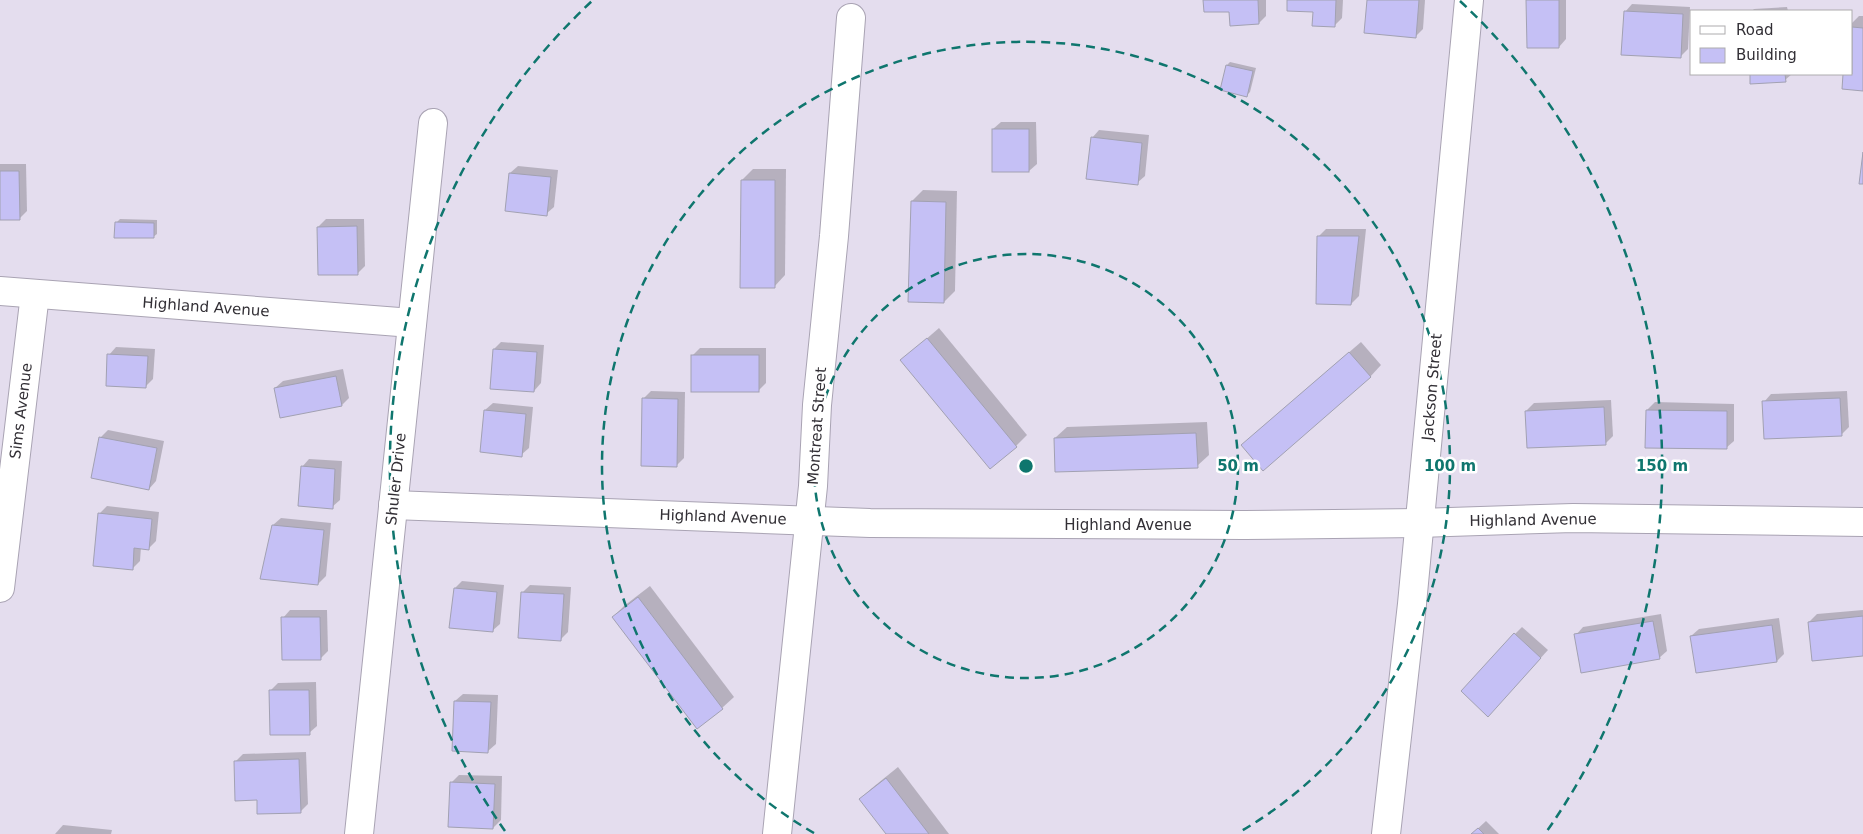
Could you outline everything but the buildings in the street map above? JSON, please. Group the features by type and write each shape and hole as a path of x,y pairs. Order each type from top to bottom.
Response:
{"street":[{"name":"Jackson Street","path":"1386,834 1419,523 1469,0"},
{"name":"Montreat Street","path":"778,834 809,521 817,405 834,236 850,18"},
{"name":"Shuler Drive","path":"359,834 433,123"},
{"name":"Highland Avenue","path":"0,291 412,323"},
{"name":"Sims Avenue","path":"0,588 35,294"},
{"name":"Highland Avenue","path":"393,505 880,523 1235,525 1419,523 1573,518 1863,522"}]}
